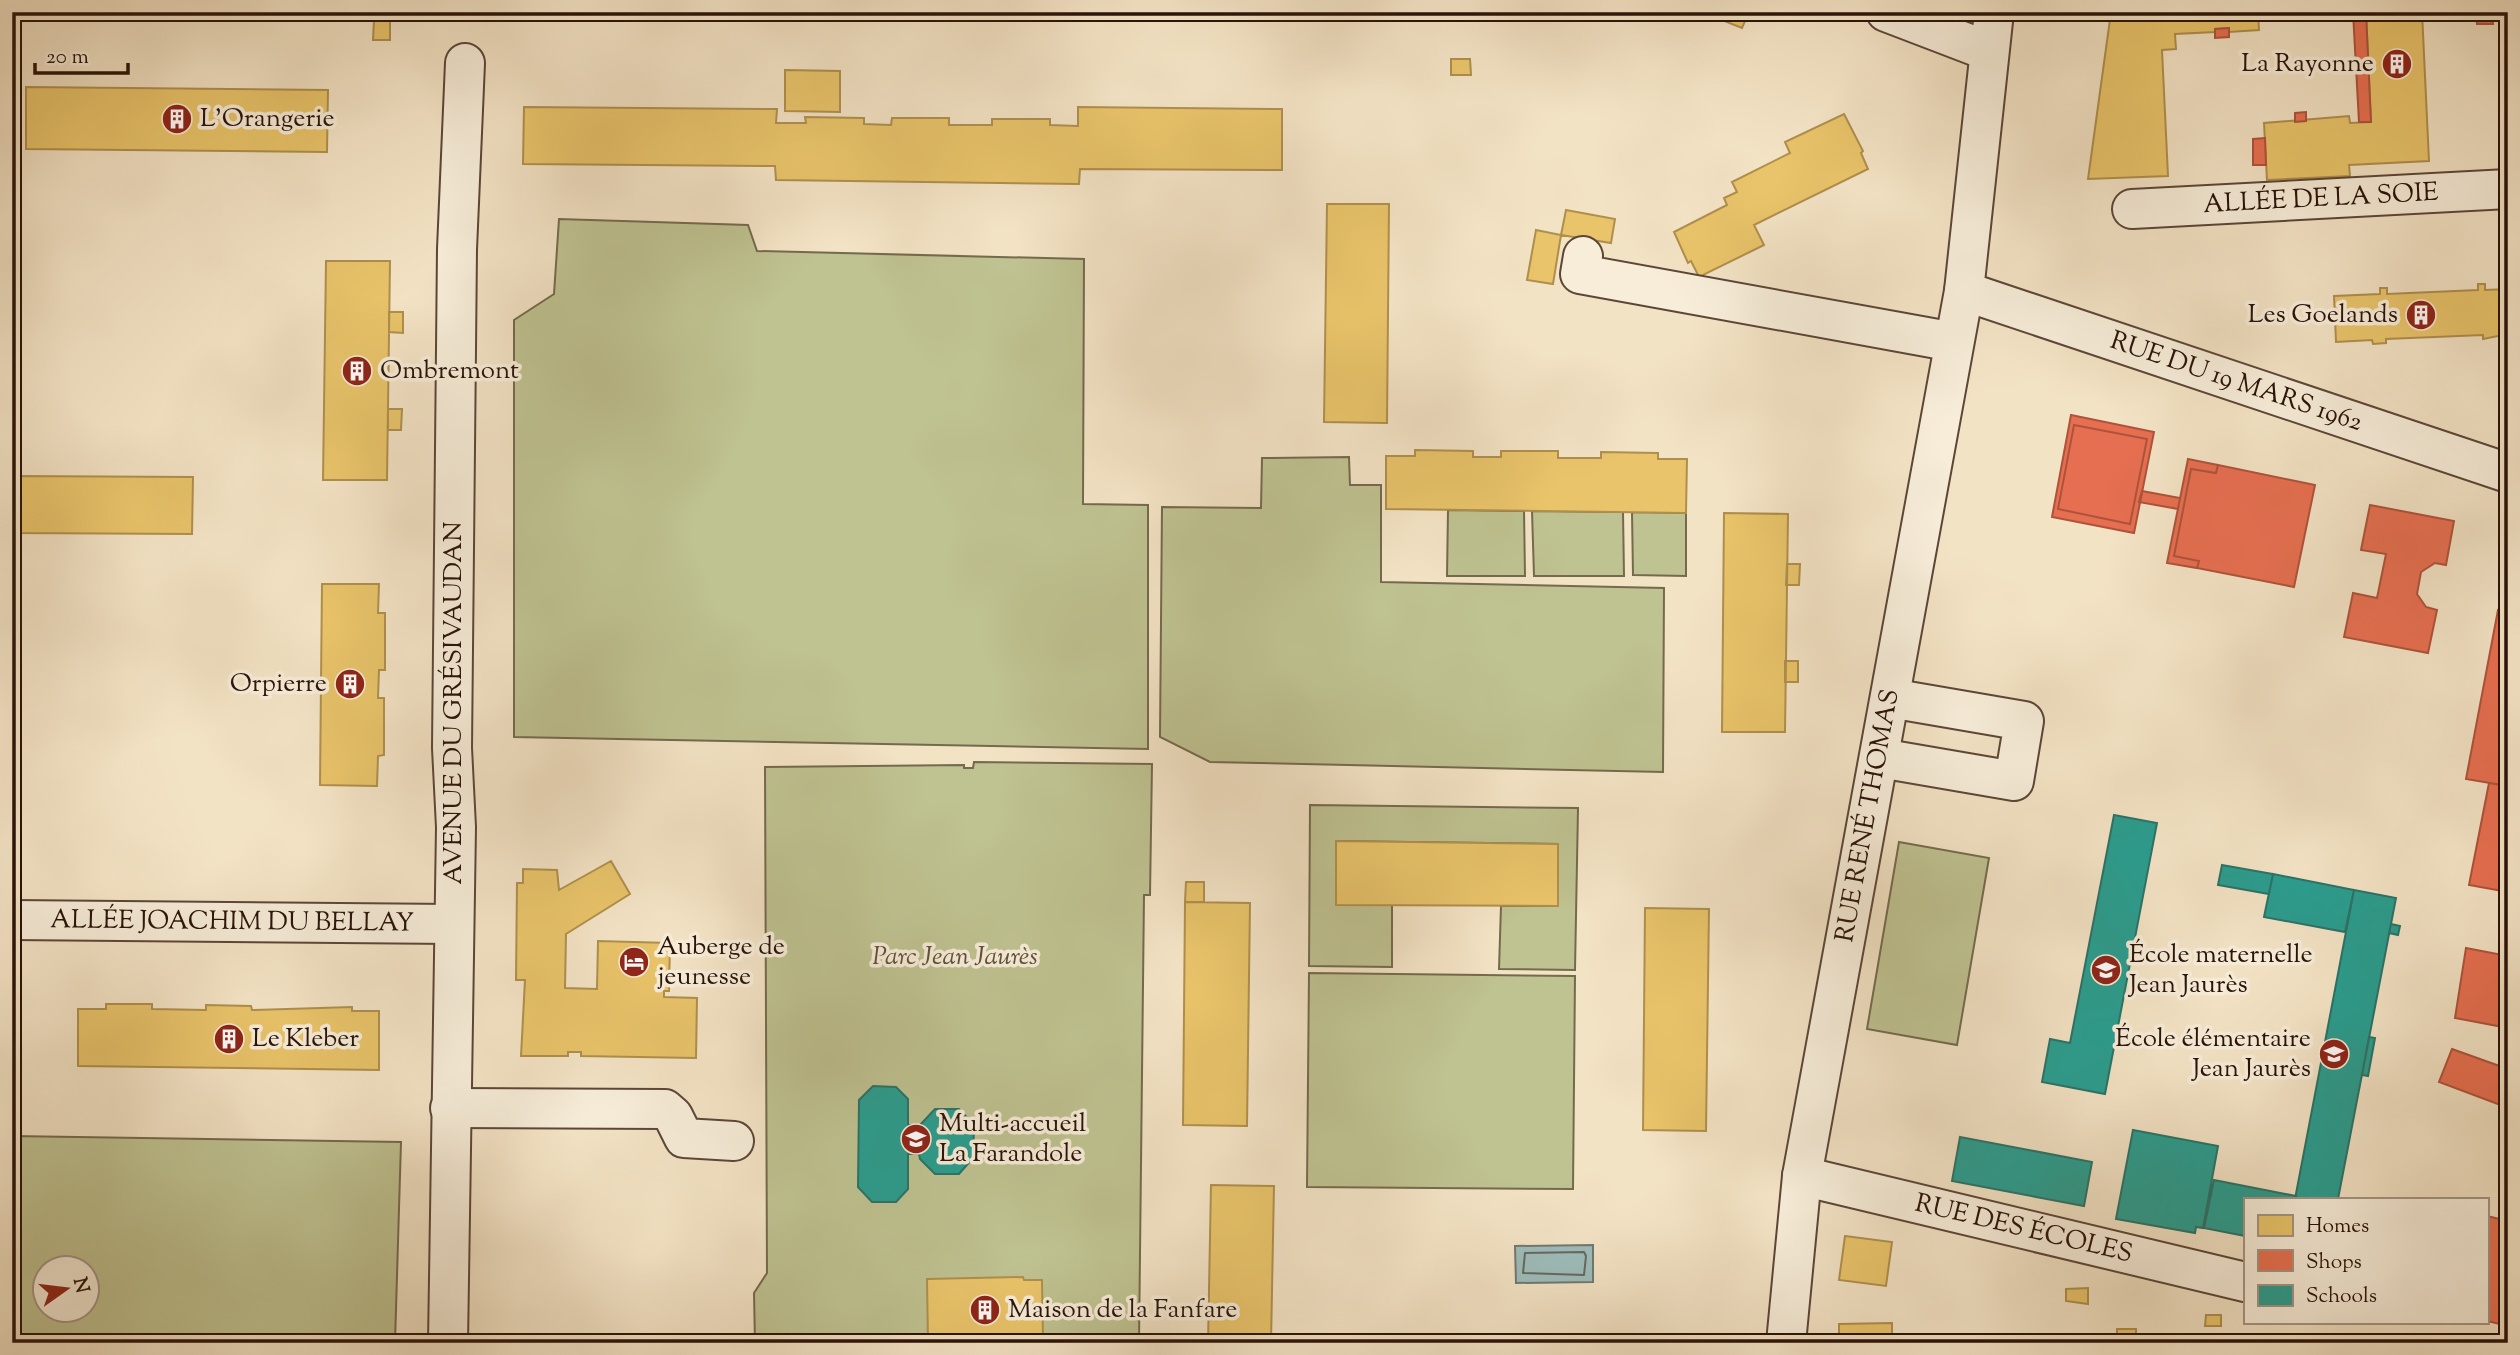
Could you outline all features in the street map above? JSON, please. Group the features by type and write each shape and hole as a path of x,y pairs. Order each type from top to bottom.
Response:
{"street":[{"path":"1886,12 1988,51"},
{"name":"RUE RENÉ THOMAS","path":"1786,1343 1802,1176 1964,292 1994,12"},
{"name":"AVENUE DU GRÉSIVAUDAN","path":"448,1343 456,828 452,748 457,249 465,62"},
{"name":"ALLÉE DE LA SOIE","path":"2132,209 2508,189"},
{"path":"1583,256 1580,274 1954,342"},
{"name":"RUE DU 19 MARS 1962","path":"1964,292 2508,473"},
{"path":"1880,758 2014,780 2024,721 1890,698"},
{"name":"ALLÉE JOACHIM DU BELLAY","path":"12,920 453,924"},
{"path":"450,1108 665,1109 673,1116 684,1138 734,1141"},
{"name":"RUE DES ÉCOLES","path":"1802,1176 2244,1282"}],"green space":[{"path":"559,219 748,225 757,251 1084,259 1083,504 1148,505 1148,749 514,737 514,320 554,294"},
{"path":"1349,457 1350,485 1381,485 1381,582 1664,588 1663,772 1210,762 1160,737 1162,507 1261,508 1262,458"},
{"path":"1448,510 1524,511 1525,576 1447,576"},
{"path":"1532,511 1623,512 1624,576 1534,576"},
{"path":"1632,512 1686,513 1686,576 1633,575"},
{"name":"Parc Jean Jaurès","path":"974,762 1152,764 1150,895 1144,895 1139,1343 755,1343 754,1293 767,1273 765,767 964,765 964,768 973,768"},
{"path":"1310,805 1578,808 1575,970 1499,969 1501,906 1558,906 1558,844 1336,841 1336,905 1392,905 1392,967 1309,966"},
{"path":"1899,842 1989,858 1957,1045 1867,1029"},
{"path":"1309,973 1575,976 1573,1189 1307,1187"},
{"path":"12,1136 401,1142 395,1343 12,1343"}],"water":[{"path":"1593,1245 1593,1282 1516,1283 1515,1246"}],"building: Homes":[{"path":"1716,12 1749,12 1742,28 1714,17"},
{"path":"2111,12 2258,12 2259,30 2229,32 2229,28 2215,29 2215,32 2175,34 2176,49 2162,50 2168,176 2088,179"},
{"name":"La Rayonne","path":"2366,12 2422,12 2429,161 2349,165 2350,176 2267,180 2264,123 2349,116 2350,123 2371,122"},
{"path":"2440,12 2508,12 2508,18 2493,19 2492,15 2476,16 2477,20 2440,21"},
{"path":"374,20 390,20 390,40 373,40"},
{"path":"1451,59 1470,59 1471,75 1451,75"},
{"path":"785,70 840,71 840,112 785,111"},
{"name":"L'Orangerie","path":"26,87 328,90 327,152 26,149"},
{"path":"524,107 777,109 776,123 806,123 805,117 864,118 864,124 891,125 892,118 949,118 949,125 992,125 992,119 1050,119 1050,125 1078,126 1078,107 1282,109 1282,170 1080,169 1079,184 776,180 775,166 523,164"},
{"path":"1844,114 1863,151 1861,153 1868,169 1754,225 1764,245 1699,277 1691,261 1688,263 1674,232 1727,205 1724,198 1737,192 1732,182 1790,153 1785,142"},
{"path":"1327,204 1389,204 1387,423 1324,422"},
{"path":"1566,210 1615,219 1611,243 1561,235"},
{"path":"1536,230 1561,235 1553,284 1527,280"},
{"name":"Ombremont","path":"326,261 390,261 387,480 323,480"},
{"name":"Les Goelands","path":"2478,284 2485,284 2485,290 2508,289 2508,334 2483,339 2483,335 2386,339 2386,343 2373,344 2372,340 2336,342 2334,296 2380,294 2380,288 2387,288 2387,294 2478,290"},
{"path":"389,312 403,312 403,333 389,332"},
{"path":"388,409 402,409 401,430 388,430"},
{"path":"1415,450 1473,451 1473,457 1501,457 1501,451 1558,451 1558,458 1601,458 1601,452 1658,453 1658,459 1687,459 1686,513 1386,509 1386,456 1415,456"},
{"path":"12,476 193,477 192,534 12,533"},
{"path":"1724,513 1788,514 1785,732 1722,732"},
{"path":"1787,564 1800,564 1799,585 1786,585"},
{"name":"Orpierre","path":"322,584 379,584 378,613 385,613 385,670 379,670 378,698 384,698 384,755 378,756 377,786 320,785"},
{"path":"1785,661 1798,661 1798,682 1785,682"},
{"path":"1336,841 1558,844 1558,906 1336,905"},
{"name":"Auberge de jeunesse","path":"611,861 630,894 566,934 565,988 597,989 598,941 670,943 669,991 664,991 664,997 697,998 696,1058 581,1056 581,1052 568,1052 568,1056 521,1056 525,980 516,980 517,883 523,883 523,869 557,870 559,890"},
{"path":"1186,882 1204,882 1204,902 1185,902"},
{"path":"1185,902 1250,903 1247,1126 1183,1125"},
{"path":"1645,908 1709,909 1706,1131 1643,1130"},
{"name":"Le Kleber","path":"106,1004 152,1004 152,1009 206,1010 206,1005 251,1006 252,1010 352,1007 352,1011 379,1011 379,1070 78,1066 78,1009 106,1009"},
{"path":"1211,1185 1274,1186 1271,1343 1208,1343"},
{"path":"1845,1236 1892,1242 1886,1286 1839,1280"},
{"name":"Maison de la Fanfare","path":"1023,1277 1024,1280 1042,1280 1043,1339 928,1343 927,1279"},
{"path":"2088,1288 2088,1304 2066,1301 2066,1289"},
{"path":"2206,1315 2221,1315 2221,1326 2205,1326"},
{"path":"1892,1323 1892,1343 1839,1343 1839,1324"},
{"path":"2117,1329 2136,1329 2136,1343 2117,1343"}],"building: Shops":[{"path":"2353,12 2366,12 2371,122 2359,122"},
{"path":"2492,15 2493,24 2477,24 2476,16"},
{"path":"2229,28 2229,37 2215,38 2215,29"},
{"path":"2306,112 2306,121 2295,122 2295,113"},
{"path":"2265,138 2266,165 2253,165 2253,139"},
{"path":"2071,415 2154,432 2134,533 2052,517","holes":["2074,425 2147,439 2130,524 2058,509"]},
{"path":"2074,425 2147,439 2130,524 2058,509"},
{"path":"2188,459 2218,465 2216,473 2191,469 2174,556 2199,561 2197,568 2167,563"},
{"path":"2218,465 2315,485 2294,587 2197,568 2199,561 2174,556 2191,469 2216,473"},
{"path":"2142,491 2180,498 2178,509 2139,502"},
{"path":"2370,505 2454,521 2446,565 2435,563 2421,572 2417,594 2426,607 2437,610 2428,653 2344,637 2353,593 2377,598 2386,554 2361,550"},
{"path":"2498,610 2508,612 2508,786 2466,779"},
{"path":"2489,783 2508,786 2508,892 2469,885"},
{"path":"2466,948 2508,956 2508,1028 2455,1018"},
{"path":"2452,1049 2508,1069 2508,1093 2503,1106 2439,1082"},
{"path":"2488,1216 2508,1221 2508,1326 2488,1321"}],"building: Schools":[{"path":"2114,815 2157,823 2105,1094 2042,1082 2050,1039 2070,1043"},
{"path":"2222,865 2273,874 2269,894 2218,885"},
{"path":"2273,874 2354,890 2345,932 2264,917"},
{"path":"2354,890 2396,898 2338,1198 2295,1198"},
{"path":"2391,924 2400,926 2398,935 2389,933"},
{"path":"2369,1037 2375,1038 2368,1076 2362,1075"},
{"name":"Multi-accueil La Farandole","path":"873,1086 896,1087 908,1099 908,1125 920,1125 935,1109 959,1109 974,1125 973,1158 959,1174 935,1174 920,1159 919,1154 908,1154 908,1189 896,1202 872,1202 858,1187 859,1100"},
{"path":"2133,1130 2218,1146 2203,1228 2196,1227 2195,1233 2116,1219"},
{"path":"1960,1137 2092,1162 2084,1206 1952,1181"},
{"path":"2214,1180 2296,1196 2244,1198 2244,1236 2204,1228"}],"place":[{"name":"La Rayonne","path":"2397,64"},
{"name":"L'Orangerie","path":"177,119"},
{"name":"Les Goelands","path":"2421,315"},
{"name":"Ombremont","path":"357,371"},
{"name":"Orpierre","path":"350,684"},
{"name":"Auberge de jeunesse","path":"634,962"},
{"name":"École maternelle Jean Jaurès","path":"2106,970"},
{"name":"Le Kleber","path":"229,1039"},
{"name":"École élémentaire Jean Jaurès","path":"2334,1054"},
{"name":"Multi-accueil La Farandole","path":"916,1139"},
{"name":"Maison de la Fanfare","path":"985,1310"}]}
